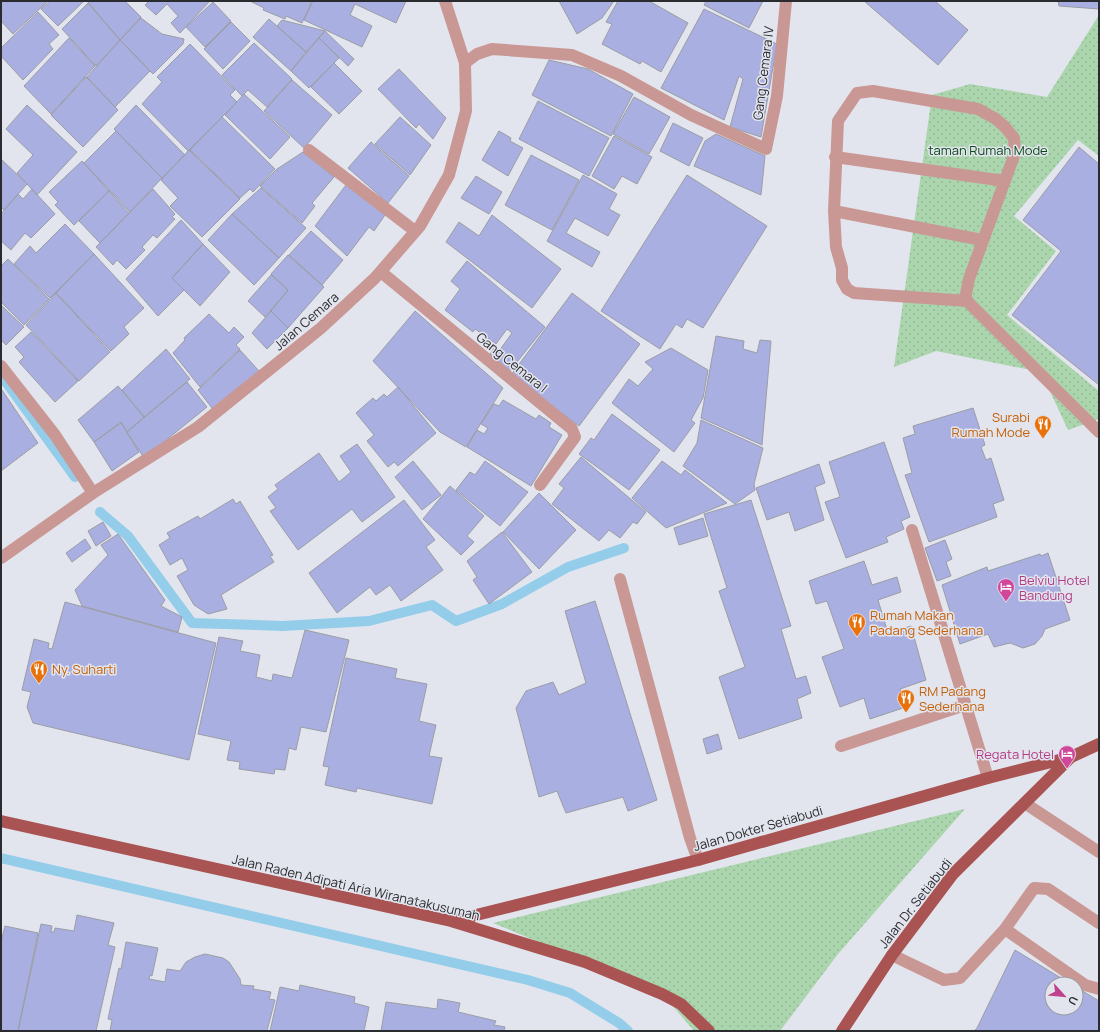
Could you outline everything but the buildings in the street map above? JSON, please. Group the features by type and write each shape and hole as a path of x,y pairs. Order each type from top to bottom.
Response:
{"main road":[{"name":"Jalan Dr. Setiabudi","path":"842,1031 892,955 953,874 1026,804 1071,757 1099,744"},
{"name":"Jalan Dokter Setiabudi","path":"451,921 698,860 988,778 1071,757"},
{"name":"Jalan Raden Adipati Aria Wiranatakusumah","path":"1,821 451,921 585,962 662,994 681,1004 708,1031"}],"street":[{"name":"Jalan Cemara","path":"1,558 93,493 198,428 321,328 381,272 420,226 449,175 466,111 465,63 445,1"},
{"name":"Gang Cemara IV","path":"465,63 477,54 492,49 572,55 621,76 691,115 766,149 777,96 786,1"},
{"path":"873,91 978,109 996,119 1014,138 1015,153 969,279 965,299 968,301 854,293 847,289 842,280 842,268 836,247 834,211 836,157 838,121 857,93 873,91"},
{"path":"309,150 415,232"},
{"path":"836,157 1005,181"},
{"path":"834,211 982,240"},
{"name":"Gang Cemara I","path":"381,272 572,429 576,437 540,485"},
{"path":"965,299 1099,432"},
{"path":"1,366 55,435 93,493"},
{"path":"912,530 988,778"},
{"path":"620,579 690,838 698,860"},
{"path":"841,746 965,705"},
{"path":"1026,804 1099,852"},
{"path":"892,955 944,980 960,978 1005,928 1034,888 1042,887 1048,889 1099,923"},
{"path":"1005,928 1084,985 1099,989"}],"green space":[{"name":"taman Rumah Mode","path":"1099,15 1099,156 1078,140 1014,216 1056,251 1007,315 1099,391 1099,419 1068,430 1041,372 936,351 894,367 932,95 970,84 1047,97"},
{"path":"965,809 838,954 780,1031 694,1031 665,997 630,980 493,923"}],"waterway":[{"path":"1,375 75,477"},
{"path":"100,512 128,536 192,623 283,626 369,621 432,605 456,621 502,604 568,567 624,548"},
{"path":"1,858 528,980 570,993 619,1023 628,1031"}],"place":[{"name":"Surabi Rumah Mode","path":"1043,439"},
{"name":"Belviu Hotel Bandung","path":"1006,602"},
{"name":"Rumah Makan Padang Sederhana","path":"857,637"},
{"name":"Ny. Suharti","path":"39,684"},
{"name":"RM Padang Sederhana","path":"906,713"},
{"name":"Regata Hotel","path":"1067,769"}]}
